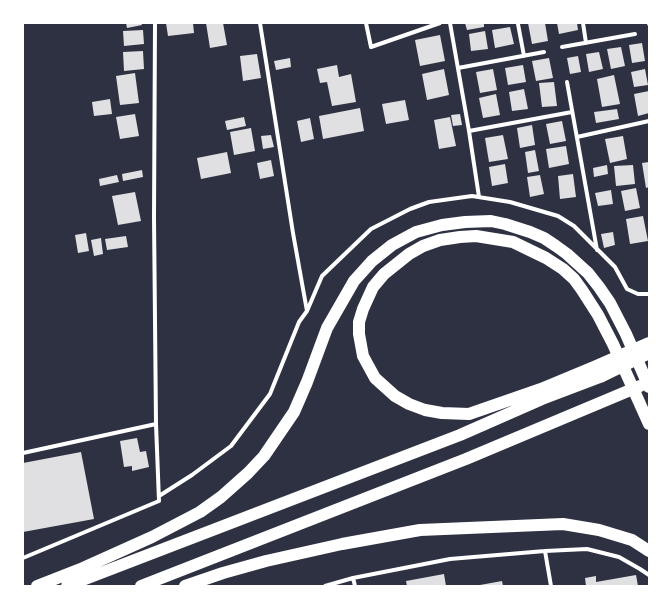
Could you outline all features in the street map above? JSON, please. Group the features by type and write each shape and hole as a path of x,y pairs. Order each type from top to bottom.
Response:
{"highway":[{"path":"37,586 83,568 152,537 200,512 221,497 248,473 264,456 294,412 327,328 354,281 372,261 392,245 416,232 442,225 491,221 530,232 544,238 567,254 588,273 599,287 610,303 649,387"},
{"path":"649,353 597,372 541,389 469,414 442,413 425,410 409,404 395,396 375,378 363,356 359,334 359,322 373,287 384,274 409,254 423,246 440,240 476,236 514,242 563,268 574,279 598,316 612,344 649,424"},
{"path":"67,586 452,438 542,399 597,372 649,343"},
{"path":"142,586 466,459 649,382"},
{"path":"185,586 223,573 266,562 342,544 420,530 563,524 599,530 632,540 649,551"}],"street":[{"path":"23,558 159,501 156,424 154,224 155,23"},
{"path":"260,23 293,233 307,311"},
{"path":"366,23 371,47 440,23"},
{"path":"450,23 479,197"},
{"path":"583,23 586,43"},
{"path":"518,24 524,56"},
{"path":"562,47 635,34"},
{"path":"458,68 544,52"},
{"path":"567,82 598,250"},
{"path":"469,131 572,112"},
{"path":"577,137 649,121"},
{"path":"159,496 192,476 231,446 270,394 299,322 307,311 322,276 371,229 410,209 429,202 472,196 510,202 558,216 574,226 615,267 627,289 638,294 649,294"},
{"path":"23,453 156,424"},
{"path":"325,586 354,578 450,559 545,550 588,549 619,557 649,576"},
{"path":"545,550 551,586"},
{"path":"354,578 355,586"}],"building":[{"path":"126,23 141,23 142,25 127,28"},
{"path":"166,23 193,23 194,33 168,36"},
{"path":"206,23 223,23 227,45 210,48"},
{"path":"465,23 484,23 484,27 467,30"},
{"path":"528,23 545,23 548,41 532,44"},
{"path":"557,23 577,23 578,30 559,34"},
{"path":"510,27 514,44 495,48 492,30"},
{"path":"143,30 144,44 124,46 123,31"},
{"path":"485,31 488,49 471,51 469,34"},
{"path":"440,35 445,61 420,66 415,40"},
{"path":"642,43 645,61 632,63 629,45"},
{"path":"621,47 625,66 611,69 607,49"},
{"path":"143,51 144,69 124,71 123,52"},
{"path":"599,52 603,69 589,72 586,54"},
{"path":"257,54 261,78 243,81 240,56"},
{"path":"578,56 581,72 570,74 567,58"},
{"path":"290,58 291,67 276,70 274,61"},
{"path":"549,58 553,78 536,81 532,61"},
{"path":"337,65 339,77 351,74 356,102 332,106 327,82 320,83 317,69"},
{"path":"523,65 526,82 508,85 505,68"},
{"path":"444,69 449,95 427,100 422,74"},
{"path":"493,69 497,90 480,93 476,72"},
{"path":"645,69 648,85 634,87 631,72"},
{"path":"135,73 139,103 120,105 116,76"},
{"path":"614,75 620,104 602,107 597,79"},
{"path":"554,82 557,106 542,107 539,83"},
{"path":"524,89 528,109 512,111 509,92"},
{"path":"649,91 649,113 638,116 634,94"},
{"path":"496,94 500,115 483,118 479,98"},
{"path":"110,99 112,114 94,116 92,102"},
{"path":"405,100 409,120 386,124 382,104"},
{"path":"360,108 364,131 323,139 319,116"},
{"path":"617,109 619,119 596,123 594,112"},
{"path":"135,114 139,136 120,139 116,117"},
{"path":"460,114 462,125 453,126 451,115"},
{"path":"244,117 246,126 227,130 225,121"},
{"path":"450,117 456,146 439,149 434,120"},
{"path":"310,118 314,139 301,142 297,121"},
{"path":"562,121 566,141 550,144 546,124"},
{"path":"532,125 535,145 520,148 517,128"},
{"path":"251,128 255,151 234,155 230,132"},
{"path":"271,135 274,147 263,149 261,136"},
{"path":"503,135 508,159 489,162 485,138"},
{"path":"623,136 627,159 610,163 605,139"},
{"path":"566,146 569,164 549,168 546,149"},
{"path":"535,150 539,171 528,173 525,152"},
{"path":"227,152 231,173 201,179 197,158"},
{"path":"271,160 274,176 260,179 257,163"},
{"path":"649,162 649,187 646,188 642,163"},
{"path":"505,164 508,183 492,186 489,167"},
{"path":"607,165 608,174 594,177 593,168"},
{"path":"633,165 635,184 616,186 614,166"},
{"path":"142,170 143,177 123,181 122,174"},
{"path":"573,174 576,197 560,199 558,176"},
{"path":"117,175 119,182 100,186 99,179"},
{"path":"540,175 544,194 530,197 527,177"},
{"path":"636,188 640,208 625,211 621,191"},
{"path":"611,190 613,204 598,206 595,193"},
{"path":"135,192 141,221 118,225 112,196"},
{"path":"643,216 648,241 630,244 626,219"},
{"path":"613,232 615,245 604,248 601,234"},
{"path":"86,233 89,251 78,253 75,235"},
{"path":"126,236 128,247 107,250 105,239"},
{"path":"101,238 103,254 94,256 91,240"},
{"path":"137,438 140,452 146,451 149,467 132,471 132,466 124,467 120,441"},
{"path":"81,452 94,519 23,532 23,463"},
{"path":"444,574 446,586 407,586 406,581"},
{"path":"636,575 638,586 586,586 585,578 596,576 596,582"},
{"path":"502,581 503,586 480,586 480,585"}]}
